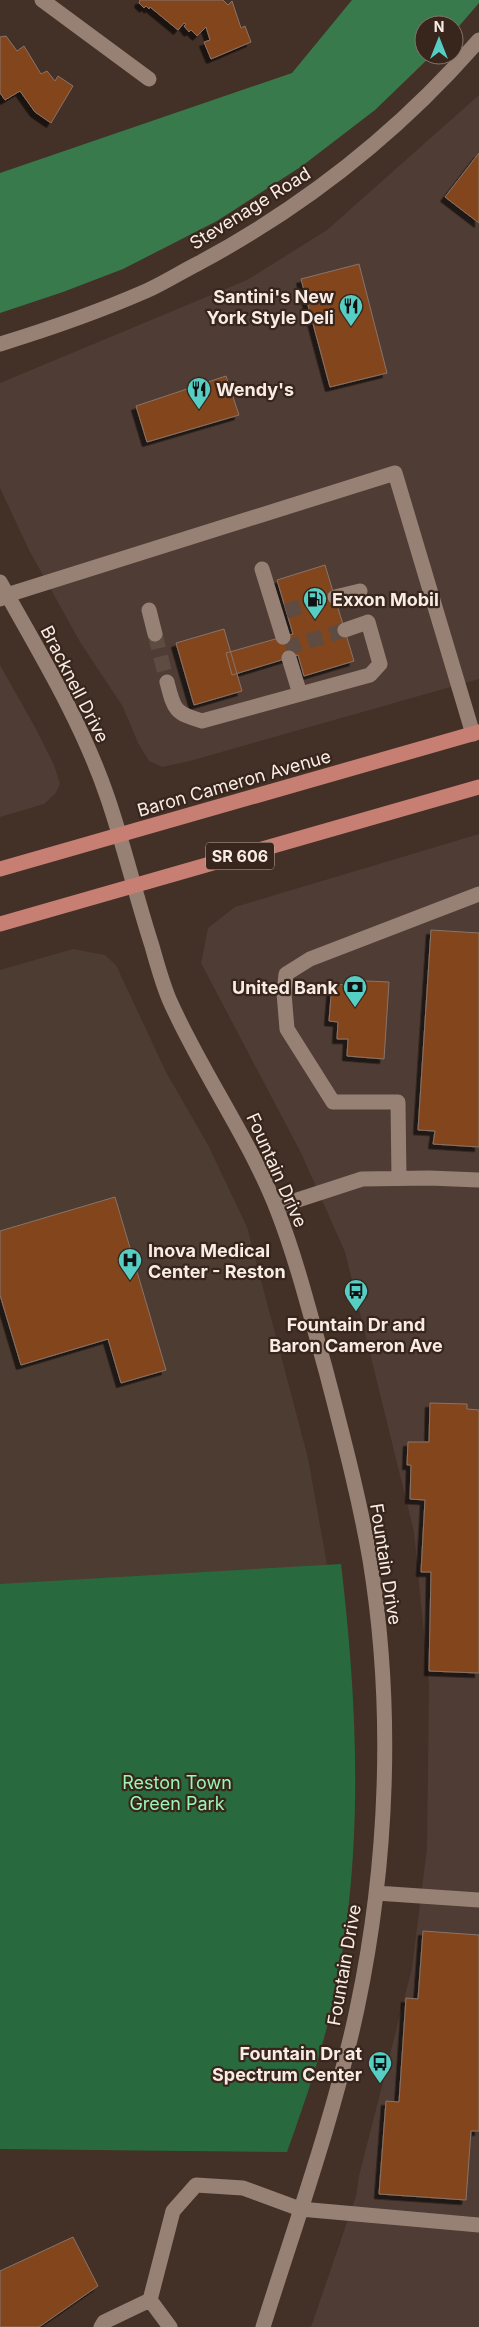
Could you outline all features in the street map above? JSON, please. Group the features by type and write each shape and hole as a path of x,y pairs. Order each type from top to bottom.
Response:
{"main road":[{"name":"Baron Cameron Avenue","path":"0,869 476,733"},
{"name":"SR 606","path":"0,924 479,786"}],"street":[{"path":"42,0 148,79"},
{"name":"Stevenage Road","path":"0,344 53,328 147,290 226,248 288,209 349,165 406,116 479,40"},
{"path":"2,592 395,473 476,733"},
{"path":"262,569 280,612 282,637"},
{"path":"335,597 360,591"},
{"name":"Bracknell Drive","path":"2,592 70,707 104,790 118,835"},
{"path":"148,610 155,634"},
{"path":"167,682 173,707 185,716 202,721 370,675 380,664 368,622 345,630"},
{"path":"289,658 300,694"},
{"name":"Fountain Drive","path":"118,835 167,994 192,1049 247,1142 276,1207 295,1261 336,1410 370,1563 381,1655 384,1745 382,1829 376,1893 357,2009 335,2098 263,2327"},
{"path":"399,1178 398,1102 333,1102 287,1029 284,993 286,974 310,959 479,894"},
{"path":"276,1207 362,1179 479,1180"},
{"path":"376,1893 479,1900"},
{"path":"101,2327 104,2322 150,2300 173,2211 196,2185 243,2188 300,2209 479,2225"},
{"path":"150,2300 170,2327"}],"shaded area":[{"path":"479,95 479,679 190,761 162,767 149,761 138,743 123,707 80,642 29,550 0,488 0,383 247,280 327,230"},
{"path":"0,665 36,729 54,765 60,784 55,794 44,804 0,817"},
{"path":"479,834 479,2327 311,2327 356,2196 359,2176 412,1968 427,1848 429,1685 414,1532 345,1252 302,1155 201,963 208,928 235,907"},
{"name":"Inova Medical Center - Reston","path":"73,949 105,955 116,965 166,1072 208,1145 247,1227 308,1458 331,1587 95,1605 0,1584 0,970"}],"green space":[{"path":"352,0 479,0 479,3 464,20 464,15 414,15 414,65 422,65 375,110 302,166 217,221 123,269 0,313 0,173 292,73"},
{"name":"Reston Town Green Park","path":"341,1564 352,1679 355,1736 353,1852 348,1909 340,1966 328,2023 304,2104 287,2152 0,2149 0,1584"}],"building":[{"path":"140,0 223,0 228,5 232,1 241,28 245,26 251,42 211,59 204,42 210,40 206,27 197,36 191,30 189,32 184,23 178,30 150,7 149,9 146,6 144,8 139,3"},
{"path":"6,36 17,51 24,46 41,74 47,71 55,81 58,76 73,86 51,123 35,112 20,91 5,100 0,93 0,37"},
{"path":"479,153 479,223 445,197"},
{"path":"359,264 387,373 330,387 301,279"},
{"path":"226,376 239,415 147,442 136,406"},
{"name":"Exxon Mobil","path":"325,565 354,661 304,676 298,655 232,675 226,653 293,634 277,580"},
{"path":"224,629 242,691 194,705 176,643"},
{"path":"431,930 479,933 479,1147 433,1144 435,1131 418,1130"},
{"path":"346,980 389,982 384,1059 347,1056 348,1039 337,1039 338,1022 329,1021 332,984 346,985"},
{"path":"115,1197 166,1370 121,1383 108,1339 21,1365 0,1295 0,1231"},
{"path":"430,1403 467,1404 467,1409 479,1410 479,1673 429,1671 431,1572 421,1572 425,1500 410,1499 411,1465 407,1465 408,1442 429,1442"},
{"path":"423,1931 479,1935 479,2131 471,2131 466,2200 379,2194 386,2101 399,2102 406,1998 418,1999"},
{"path":"73,2237 98,2286 39,2327 0,2327 0,2271"}],"tunnel":[{"path":"286,611 335,597"},
{"path":"286,648 345,630"},
{"path":"155,634 167,682"}],"place":[{"name":"Santini's New York Style Deli","path":"351,327"},
{"name":"Wendy's","path":"199,410"},
{"name":"Exxon Mobil","path":"315,620"},
{"name":"United Bank","path":"355,1008"},
{"name":"Inova Medical Center - Reston","path":"130,1281"},
{"name":"Fountain Dr and Baron Cameron Ave","path":"356,1312"},
{"name":"Fountain Dr at Spectrum Center","path":"380,2084"}]}
